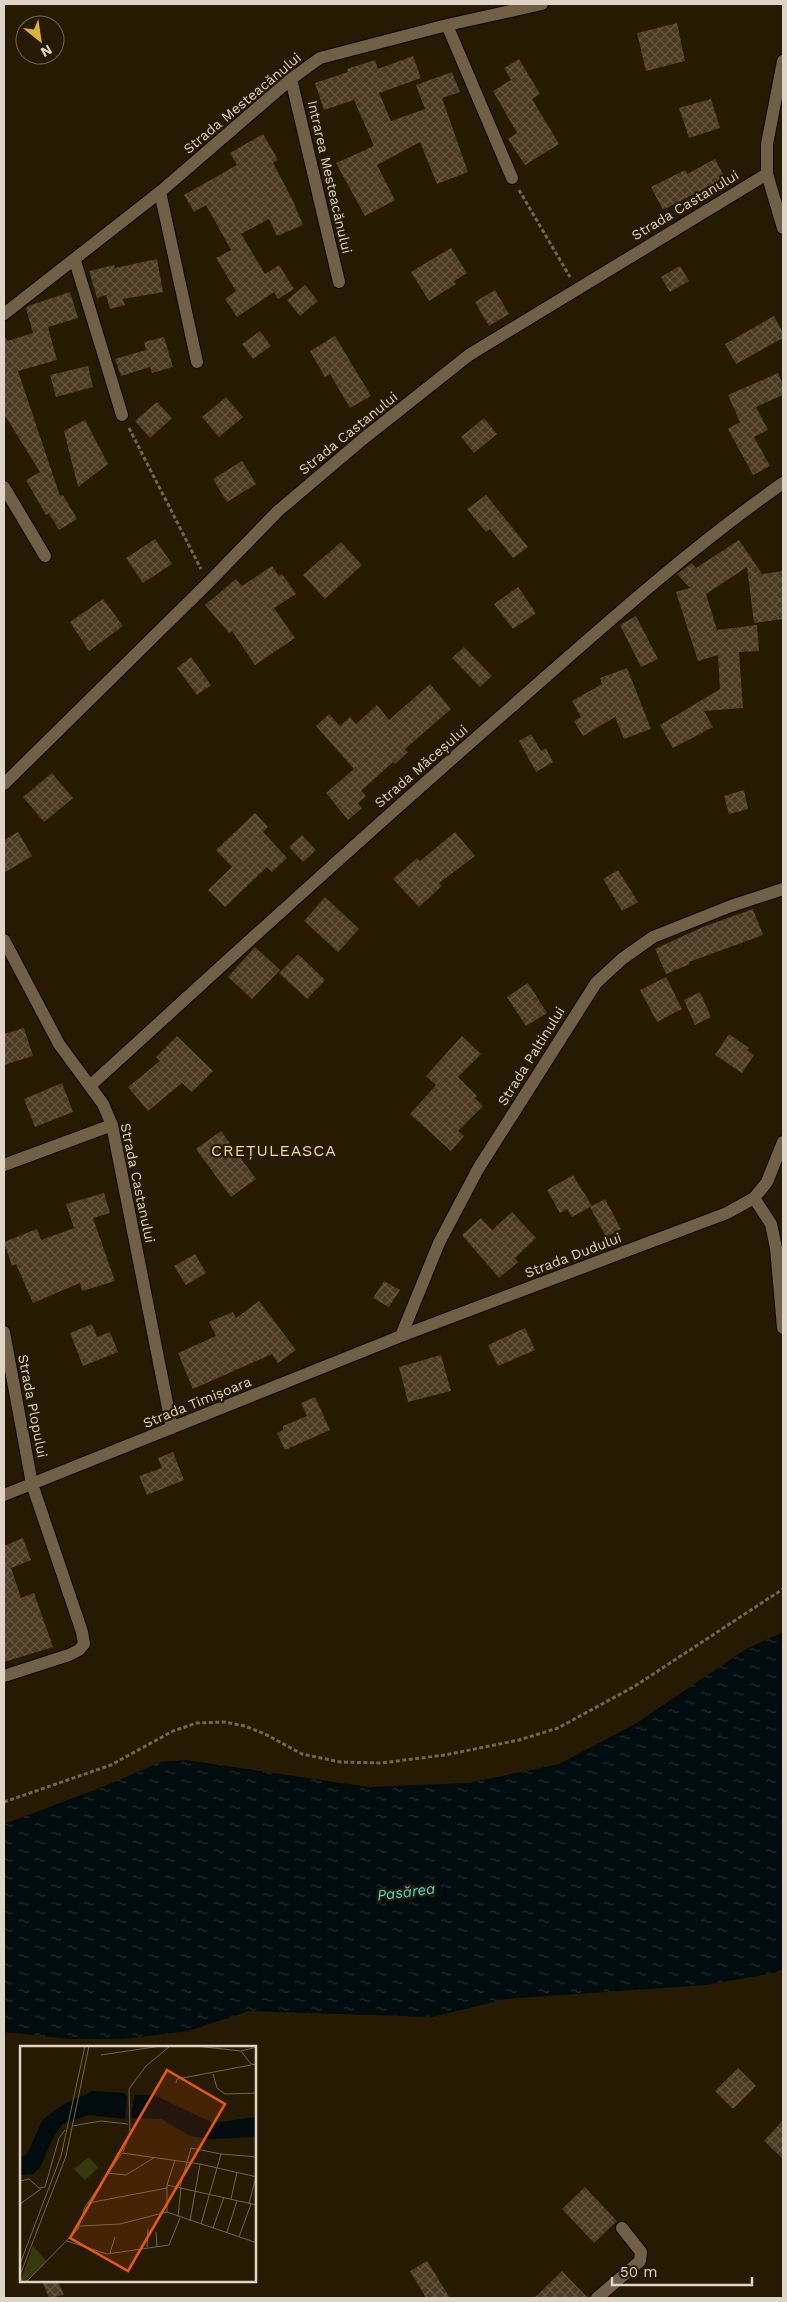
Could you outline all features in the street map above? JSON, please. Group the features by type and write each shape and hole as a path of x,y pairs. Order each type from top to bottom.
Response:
{"street":[{"name":"Strada Mesteacănului","path":"4,314 160,192 291,79 320,58 336,52 447,25 542,4"},
{"path":"447,25 512,178"},
{"path":"783,61 767,144 767,174 783,228"},
{"name":"Intrarea Mesteacănului","path":"291,79 339,282"},
{"name":"Strada Castanului","path":"4,784 208,583 278,511 362,439 469,355 576,288 767,174"},
{"path":"160,192 197,362"},
{"path":"75,260 122,415"},
{"name":"Strada Măceșului","path":"91,1085 368,832 625,607 686,556 783,483"},
{"path":"4,487 45,556"},
{"name":"Strada Paltinului","path":"400,1336 439,1244 478,1170 596,983 622,959 653,937 731,906 783,889"},
{"name":"Strada Castanului","path":"4,940 58,1044 91,1085 103,1104 112,1125 172,1428"},
{"path":"4,1166 112,1125"},
{"name":"Strada Dudului","path":"400,1336 727,1213 754,1198 768,1182 783,1142"},
{"path":"754,1198 771,1224 776,1248 783,1328"},
{"name":"Strada Plopului","path":"4,1332 32,1484 82,1632 84,1644 79,1650 69,1655 4,1676"},
{"name":"Strada Timișoara","path":"4,1495 400,1336"},
{"path":"597,2298 640,2261 641,2252 622,2228"}],"path":[{"path":"512,178 576,288"},
{"path":"122,415 208,583"},
{"path":"4,1802 111,1766 173,1731 197,1723 224,1722 245,1726 265,1734 302,1754 340,1762 380,1763 445,1755 519,1740 558,1728 635,1686 783,1588"}],"water":[{"name":"Pasărea","path":"783,1632 783,1969 774,1973 706,1985 506,1999 432,2017 250,2011 188,2031 123,2039 70,2039 4,2032 4,1824 100,1788 161,1762 186,1760 369,1787 468,1783 559,1764 635,1724 746,1649"}],"building":[{"path":"677,23 685,61 646,71 637,33"},
{"path":"413,56 421,78 379,93 391,121 425,109 416,85 452,72 460,92 442,98 468,172 437,184 420,142 377,165 395,200 365,216 336,163 374,146 354,100 324,110 315,83 348,72 347,69 375,60 378,69"},
{"path":"519,59 540,94 532,99 559,144 525,165 508,139 517,133 493,91 511,80 504,68"},
{"path":"711,99 720,128 689,138 679,108"},
{"path":"263,134 278,160 273,163 303,225 277,236 269,219 241,234 265,274 279,265 294,289 278,299 274,292 237,317 225,299 236,291 216,258 231,250 206,205 194,212 184,195 237,165 230,153"},
{"path":"715,159 725,178 663,210 651,187 685,170 687,174"},
{"path":"451,248 467,273 454,281 456,284 429,301 411,272"},
{"path":"157,259 163,292 123,299 125,305 110,309 106,295 97,298 89,271 114,265 115,268"},
{"path":"680,266 689,281 670,292 661,277"},
{"path":"305,285 318,301 300,316 287,300"},
{"path":"495,290 509,314 489,326 475,302"},
{"path":"70,292 78,318 48,327 57,360 18,371 60,496 63,495 77,519 59,530 49,513 46,515 26,480 40,472 4,414 4,339 6,338 8,341 33,333 26,308 28,306"},
{"path":"774,316 783,333 783,338 736,364 725,344"},
{"path":"260,331 271,346 253,359 242,344"},
{"path":"335,336 371,396 350,408 330,374 325,377 310,351"},
{"path":"164,337 173,367 152,373 150,367 121,376 115,359 146,350 144,342"},
{"path":"88,366 93,387 56,397 50,375"},
{"path":"778,373 783,385 783,395 756,407 768,430 754,437 770,466 753,475 728,429 740,422 728,395"},
{"path":"226,397 243,417 219,437 202,417"},
{"path":"157,402 172,418 150,438 135,421"},
{"path":"484,418 497,434 474,453 461,437"},
{"path":"85,420 108,464 78,487 64,431"},
{"path":"242,461 256,484 227,502 213,479"},
{"path":"486,495 528,547 513,558 490,529 486,532 467,509"},
{"path":"155,539 172,564 143,583 126,558"},
{"path":"739,540 762,574 783,571 783,619 754,623 747,567 706,594 717,630 757,625 759,651 739,652 743,708 704,711 713,727 673,748 660,725 720,689 718,655 698,661 676,592 690,588 677,574 692,563 696,568"},
{"path":"341,542 362,565 325,599 303,575"},
{"path":"272,566 279,576 282,574 296,594 274,608 295,638 255,665 232,631 229,633 205,605 236,579 242,586"},
{"path":"518,587 536,613 513,629 494,604"},
{"path":"103,599 123,626 89,651 70,622"},
{"path":"636,616 658,659 641,667 620,625"},
{"path":"464,647 492,676 480,687 452,658"},
{"path":"191,657 211,685 197,695 177,668"},
{"path":"627,668 651,729 624,739 615,717 583,736 574,721 581,717 572,701 602,684 600,678"},
{"path":"430,684 451,709 405,749 408,752 395,764 393,762 361,791 366,796 358,803 362,808 348,820 326,793 354,769 316,726 329,714 340,726 350,717 356,724 377,705 389,720"},
{"path":"531,734 541,751 546,748 553,762 536,772 519,741"},
{"path":"52,773 73,798 44,822 23,797"},
{"path":"744,790 748,809 729,814 724,796"},
{"path":"255,813 268,827 263,832 287,858 272,872 267,867 225,907 208,890 232,867 216,850"},
{"path":"18,832 32,856 4,873 4,840"},
{"path":"455,832 475,856 439,883 442,886 419,907 393,879 417,858 420,861"},
{"path":"302,835 316,850 303,862 289,847"},
{"path":"618,870 638,902 622,911 603,879"},
{"path":"325,897 359,929 338,952 304,921"},
{"path":"753,909 763,935 689,962 690,964 666,974 655,949 703,927"},
{"path":"255,947 280,970 252,999 228,977"},
{"path":"298,954 325,980 307,999 279,973"},
{"path":"666,977 682,1009 657,1022 640,990"},
{"path":"528,983 547,1013 526,1026 507,997"},
{"path":"700,992 711,1017 695,1025 684,1000"},
{"path":"24,1028 33,1056 4,1065 4,1034"},
{"path":"729,1034 749,1048 747,1050 754,1055 742,1073 715,1055"},
{"path":"177,1036 213,1071 192,1092 182,1083 148,1111 128,1087 160,1061 156,1057"},
{"path":"462,1036 481,1054 458,1077 477,1096 475,1098 483,1106 458,1131 464,1136 451,1151 410,1114 436,1085 426,1076"},
{"path":"62,1083 73,1112 35,1127 24,1099"},
{"path":"221,1131 256,1179 231,1197 196,1149"},
{"path":"573,1175 592,1206 572,1217 567,1209 560,1213 547,1190"},
{"path":"104,1193 110,1213 93,1218 115,1281 82,1291 80,1283 33,1303 16,1264 12,1266 4,1242 37,1229 41,1240 74,1228 66,1204"},
{"path":"605,1199 621,1229 606,1237 590,1207"},
{"path":"512,1212 536,1238 515,1258 518,1262 499,1278 462,1235 481,1218 492,1230"},
{"path":"195,1254 206,1273 186,1285 174,1266"},
{"path":"384,1281 400,1290 389,1307 373,1298"},
{"path":"259,1301 296,1350 278,1363 272,1354 193,1389 178,1353 216,1336 209,1322 233,1312 236,1318"},
{"path":"92,1324 97,1337 110,1332 118,1352 83,1366 70,1333"},
{"path":"525,1328 535,1350 498,1366 488,1345"},
{"path":"441,1355 451,1391 408,1402 399,1367"},
{"path":"315,1397 330,1430 285,1450 277,1433 283,1430 283,1426 307,1416 301,1403"},
{"path":"173,1452 184,1480 147,1495 139,1476 162,1468 158,1458"},
{"path":"23,1538 31,1560 11,1568 21,1598 34,1593 53,1647 4,1662 4,1546"},
{"path":"738,2068 756,2086 733,2109 715,2091"},
{"path":"783,2120 783,2159 764,2141"},
{"path":"585,2187 617,2221 594,2243 562,2209"},
{"path":"427,2261 450,2298 426,2298 410,2271"},
{"path":"562,2271 588,2298 534,2298"},
{"path":"42,2282 58,2282 64,2295 49,2298"}],"district":[{"name":"CREȚULEASCA","path":"274,1150"}]}
